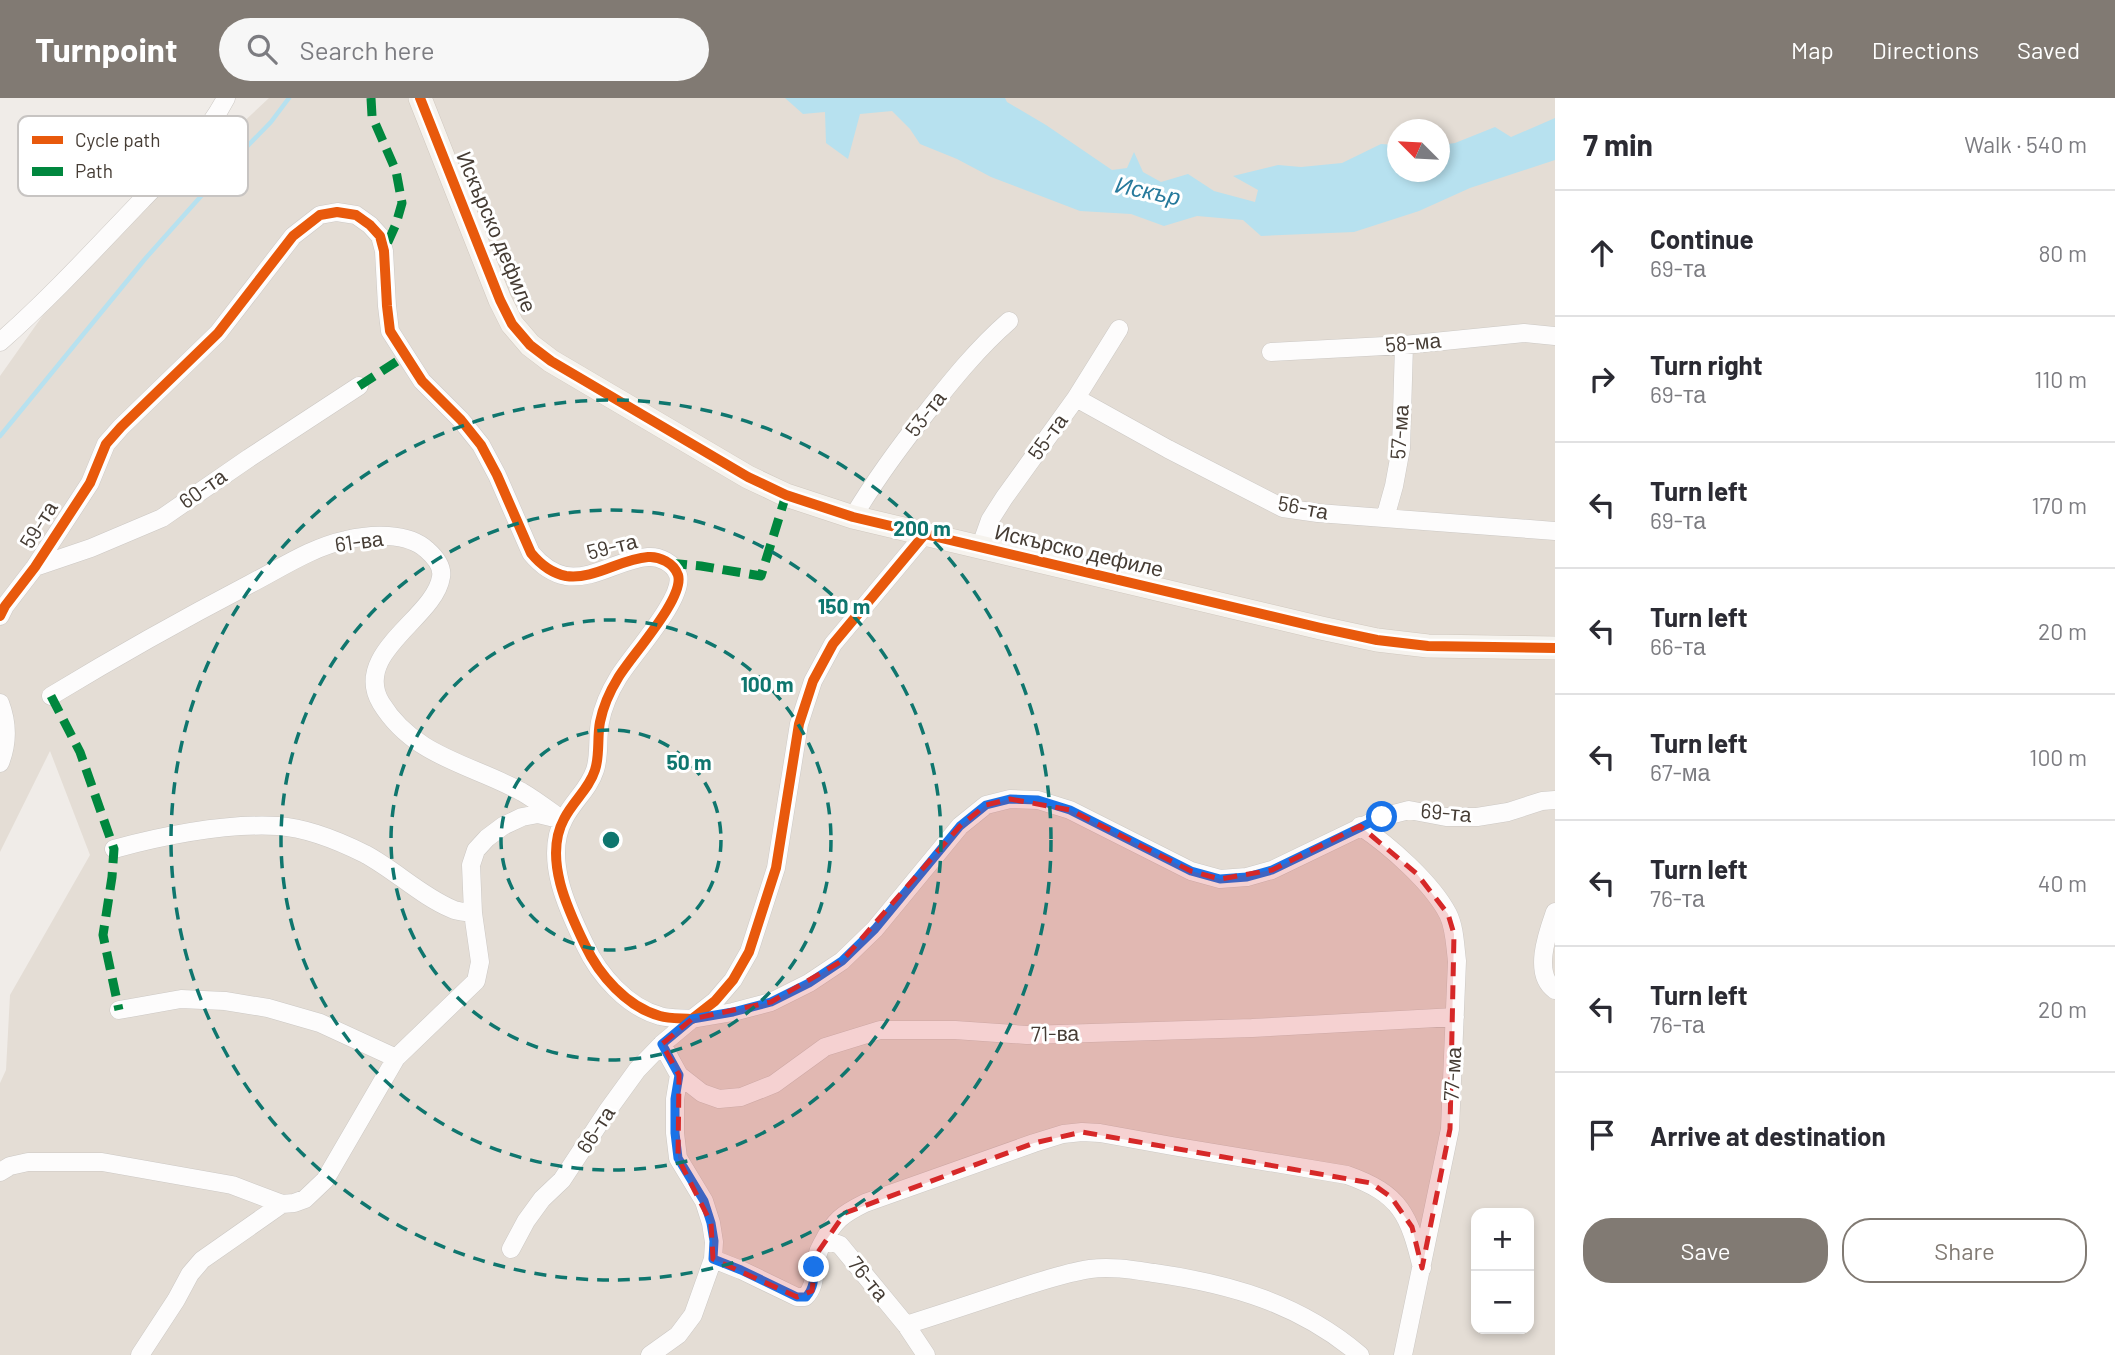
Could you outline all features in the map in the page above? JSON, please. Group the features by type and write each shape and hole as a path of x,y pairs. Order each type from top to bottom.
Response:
{"main road":[{"name":"Искърско дефиле","path":"421,98 500,300 512,324 530,345 600,391 748,477 786,495 853,517 1377,640 1427,646 1555,648"}],"street":[{"path":"216,116 226,98"},
{"path":"0,342 83,263 146,196"},
{"name":"59-та","path":"0,616 89,483 106,444 121,427 218,333 293,236 320,215 337,212 356,215 380,236 384,251 390,331 422,381 461,419 481,445 531,553 540,564 552,572 567,576 591,574 648,557 662,559 672,565 678,575 678,587 673,602 618,679 606,701 600,722 596,768 563,820 557,842 556,863 576,927 590,956 611,985 635,1004 660,1016 692,1019"},
{"name":"53-та","path":"853,517 887,463 958,373 982,345 1009,321"},
{"name":"55-та","path":"981,548 990,520 1076,398 1119,329"},
{"name":"58-ма","path":"1271,352 1404,345 1524,333 1555,336"},
{"name":"57-ма","path":"1385,518 1401,448 1404,345"},
{"name":"60-та","path":"35,566 91,548 162,518 359,386"},
{"name":"56-та","path":"1076,398 1283,509 1555,531"},
{"path":"692,1019 715,1001 733,980 750,951 776,869 799,724 813,681 833,644 924,535"},
{"name":"61-ва","path":"51,696 184,618 311,552 346,540 375,536 400,537 423,546 438,560 442,576 434,593 393,641 380,661 374,683 380,701 394,721 413,739 435,754 522,792 563,820"},
{"path":"0,704 5,718 7,745 0,763"},
{"name":"69-та","path":"692,1019 771,1002 809,983 842,961 875,929 960,826 986,805 1010,799 1038,800 1070,810 1191,871 1220,879 1247,877 1272,870 1382,817 1409,810 1446,817 1477,817 1542,800 1555,800"},
{"path":"0,1172 28,1161 102,1162 232,1185 282,1204 305,1199 325,1180 396,1058 476,981 480,962 473,913 471,865 476,850 503,826 522,817 538,814 563,820"},
{"path":"114,849 150,839 199,832 247,826 281,826 334,840 365,855 453,910 473,913"},
{"name":"77-ма","path":"1360,827 1397,854 1448,914 1454,934 1457,961 1450,1129 1404,1355"},
{"path":"1555,912 1543,952 1544,971 1550,987 1555,990"},
{"path":"119,1010 181,999 225,1001 268,1008 320,1023 396,1058"},
{"name":"71-ва","path":"679,1075 702,1093 719,1099 741,1097 774,1084 825,1047 880,1031 955,1030 1027,1035 1252,1028 1455,1017"},
{"name":"66-та","path":"511,1250 542,1199 562,1180 637,1070 692,1019"},
{"path":"650,1355 678,1335 693,1315 713,1259 714,1241 704,1201 678,1158 675,1099 679,1075 662,1044"},
{"path":"822,1244 835,1221 865,1203 1034,1143 1082,1132 1347,1175 1371,1183 1391,1198 1412,1227 1422,1268"},
{"path":"140,1355 190,1274 202,1260 282,1204"},
{"name":"76-та","path":"713,1259 797,1297 806,1297 811,1291 816,1255 822,1244 832,1242 840,1245 906,1325 926,1355"},
{"path":"906,1325 1051,1278 1093,1268 1132,1269 1231,1287 1274,1303 1307,1317 1340,1338 1360,1355"}],"highlighted area":[{"path":"1010,799 1070,810 1191,871 1220,879 1272,870 1360,826 1417,874 1448,914 1454,934 1450,1129 1422,1268 1412,1227 1391,1197 1371,1183 1082,1132 1034,1143 845,1213 816,1255 812,1291 797,1297 713,1259 711,1223 678,1158 679,1075 662,1044 692,1019 771,1002 842,961 960,826 986,805"}],"shaded area":[{"path":"269,98 1555,98 1555,1355 0,1355 0,1083 6,1070 10,995 90,855 50,751 0,852 0,376 94,243 157,196 248,196 248,118"}],"water":[{"name":"Искър","path":"785,98 1005,98 1007,102 1112,170 1127,168 1134,152 1143,172 1161,182 1188,174 1214,191 1255,202 1258,190 1233,176 1278,165 1301,167 1342,163 1381,144 1387,144 1387,182 1450,182 1450,144 1495,127 1511,137 1555,118 1555,160 1470,188 1419,211 1354,232 1261,236 1243,220 1197,216 1164,226 1131,214 1080,211 991,177 920,144 892,111 860,114 848,159 826,143 825,112 803,114"}],"waterway":[{"path":"248,146 289,98"},
{"path":"0,436 145,259 201,196"}],"marked path":[{"path":"371,98 372,116 396,171 402,203 384,251"},
{"path":"359,386 405,356"},
{"path":"669,563 761,576 786,495"},
{"path":"51,696 80,752 114,849 103,935 119,1010"}],"cycle path":[{"path":"420,98 500,300 512,324 530,345 551,361 748,477 786,495 853,517 1377,640 1428,646 1555,648"},
{"path":"0,616 90,483 106,444 121,427 218,333 293,236 320,215 337,212 356,215 380,236 384,251 390,331 422,381 461,420 481,445 534,557 551,570 566,576 587,575 627,561 648,557 666,561 678,575 678,585 666,612 618,678 610,694 600,722 595,770 564,819 556,850 565,900 591,956 606,978 625,997 648,1012 664,1017 692,1019 715,1001 733,980 749,952 776,868 799,724 813,681 833,644 924,535"}],"route":[{"path":"814,1267 811,1291 806,1297 797,1297 713,1259 714,1241 704,1201 678,1158 675,1099 679,1075 662,1044 692,1019 771,1002 809,983 842,961 875,929 960,826 986,805 1010,799 1038,800 1070,810 1191,871 1220,879 1247,877 1272,870 1382,817"}]}
